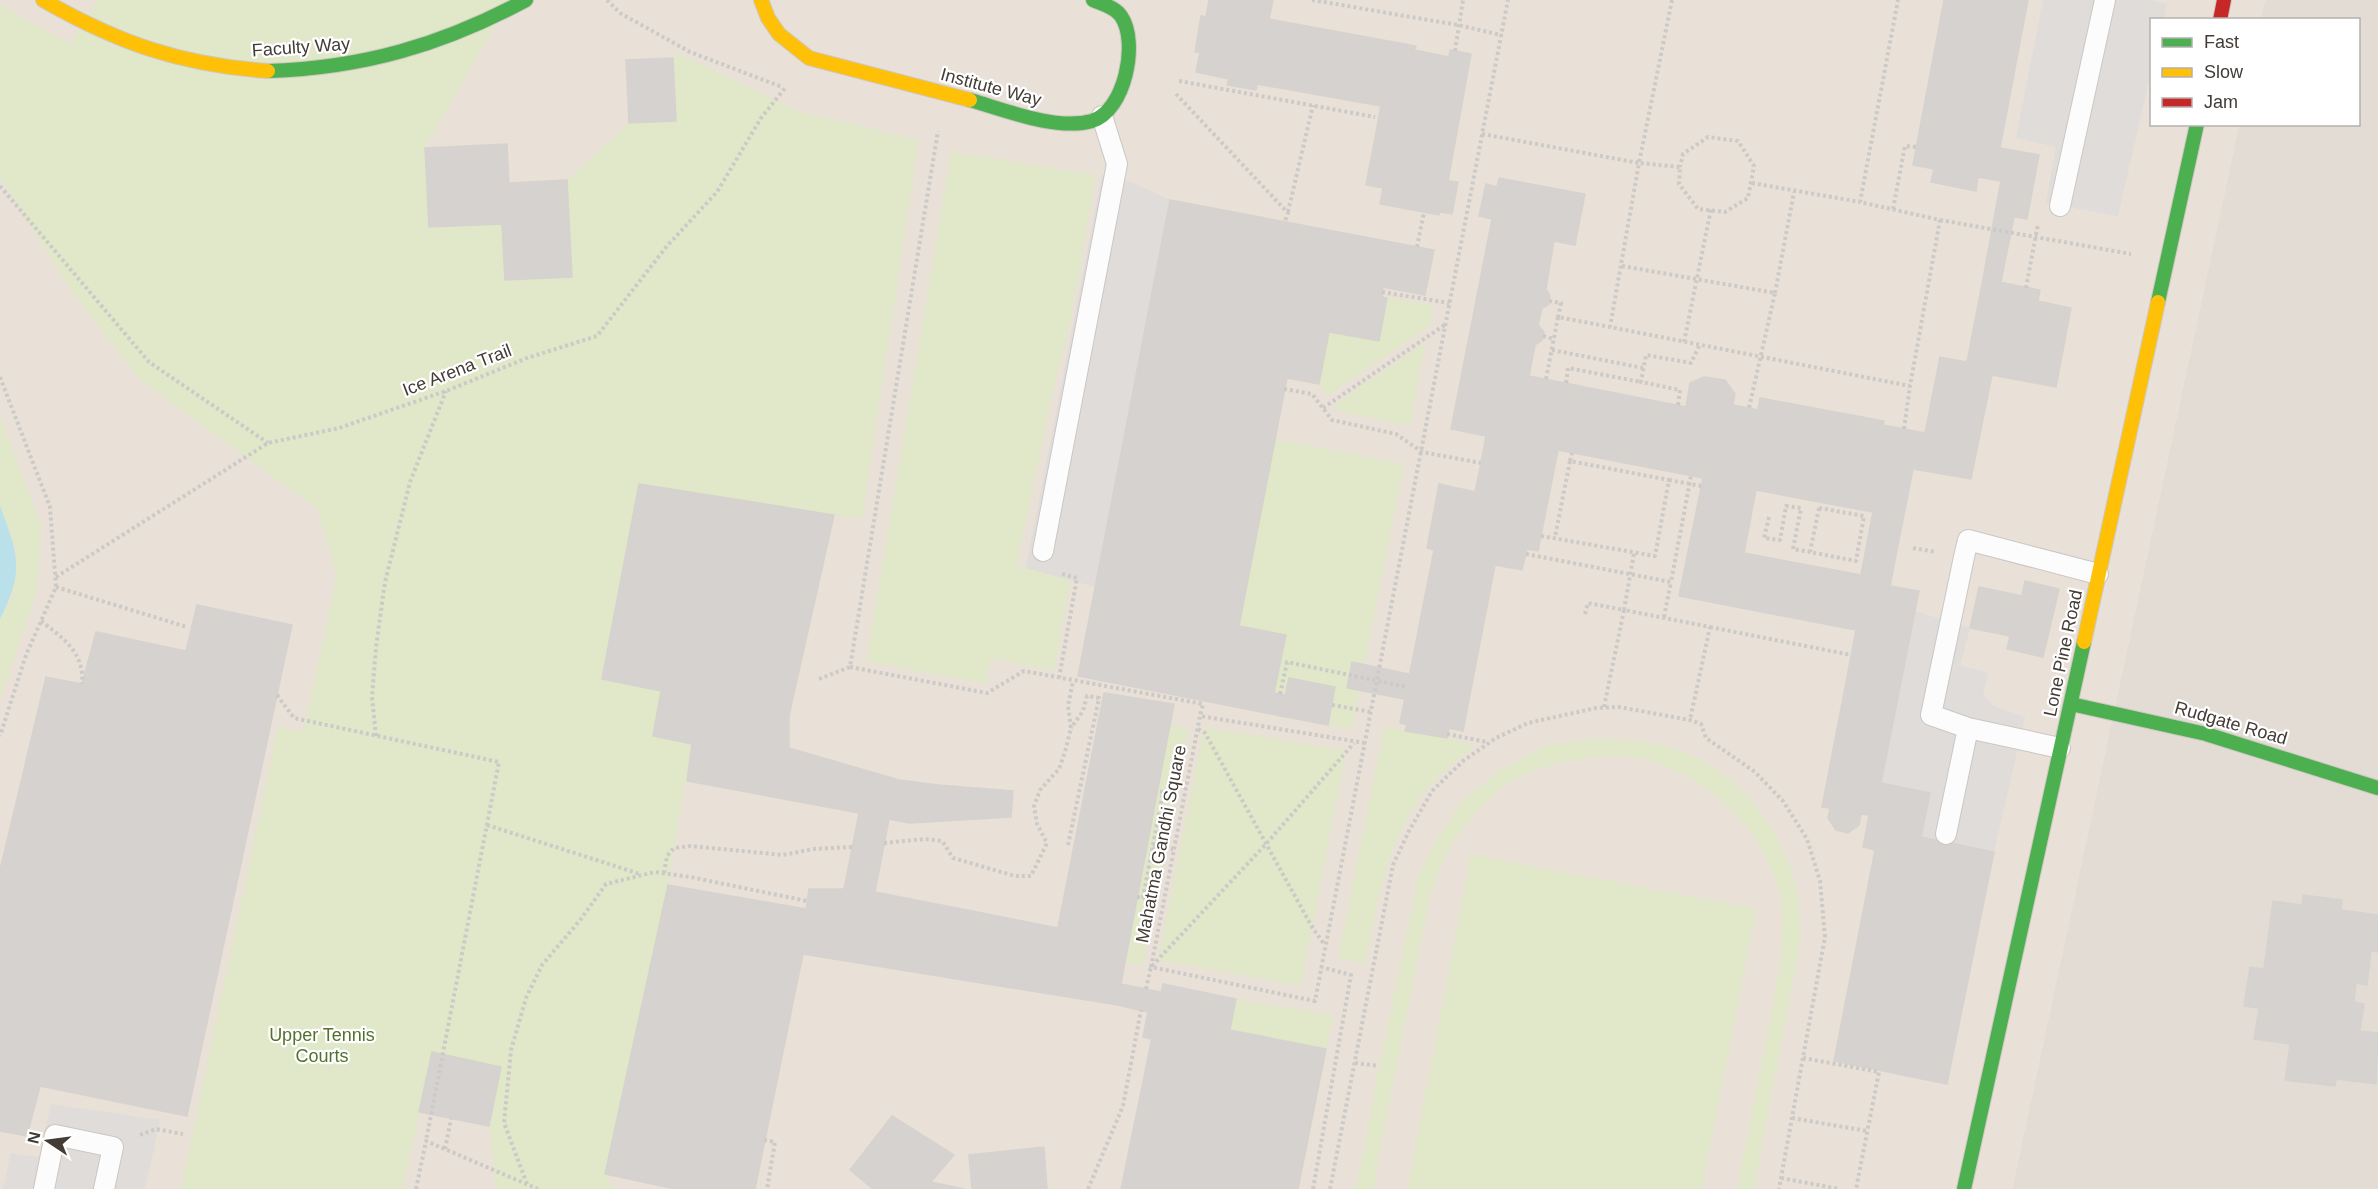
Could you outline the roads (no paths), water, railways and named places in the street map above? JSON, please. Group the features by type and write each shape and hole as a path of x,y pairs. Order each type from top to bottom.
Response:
{"street":[{"name":"Faculty Way","path":"51,2 76,19 172,57 231,69 271,70 338,65 386,57 436,43 498,17 526,0"},
{"name":"Institute Way","path":"761,0 766,16 778,35 809,58 1052,122 1083,122 1102,116"},
{"path":"1093,0 1120,15 1126,25 1128,37 1125,74 1113,104 1102,116"},
{"path":"2220,18 2224,0"},
{"name":"Lone Pine Road","path":"1964,1189 2197,126"},
{"name":"Rudgate Road","path":"2071,704 2206,734 2378,788"}],"lane":[{"path":"1120,15 1134,0"},
{"path":"2060,206 2105,0"},
{"path":"1043,551 1117,164 1102,116"},
{"path":"2060,748 1968,728 1931,715 1968,540 2098,574"},
{"path":"1946,834 1968,728"},
{"path":"44,1189 55,1135 113,1147 104,1189"}],"water":[{"path":"0,506 15,550 16,574 8,602 0,619"}],"park label":[{"name":"Upper Tennis Courts","path":"322,1045"}]}
